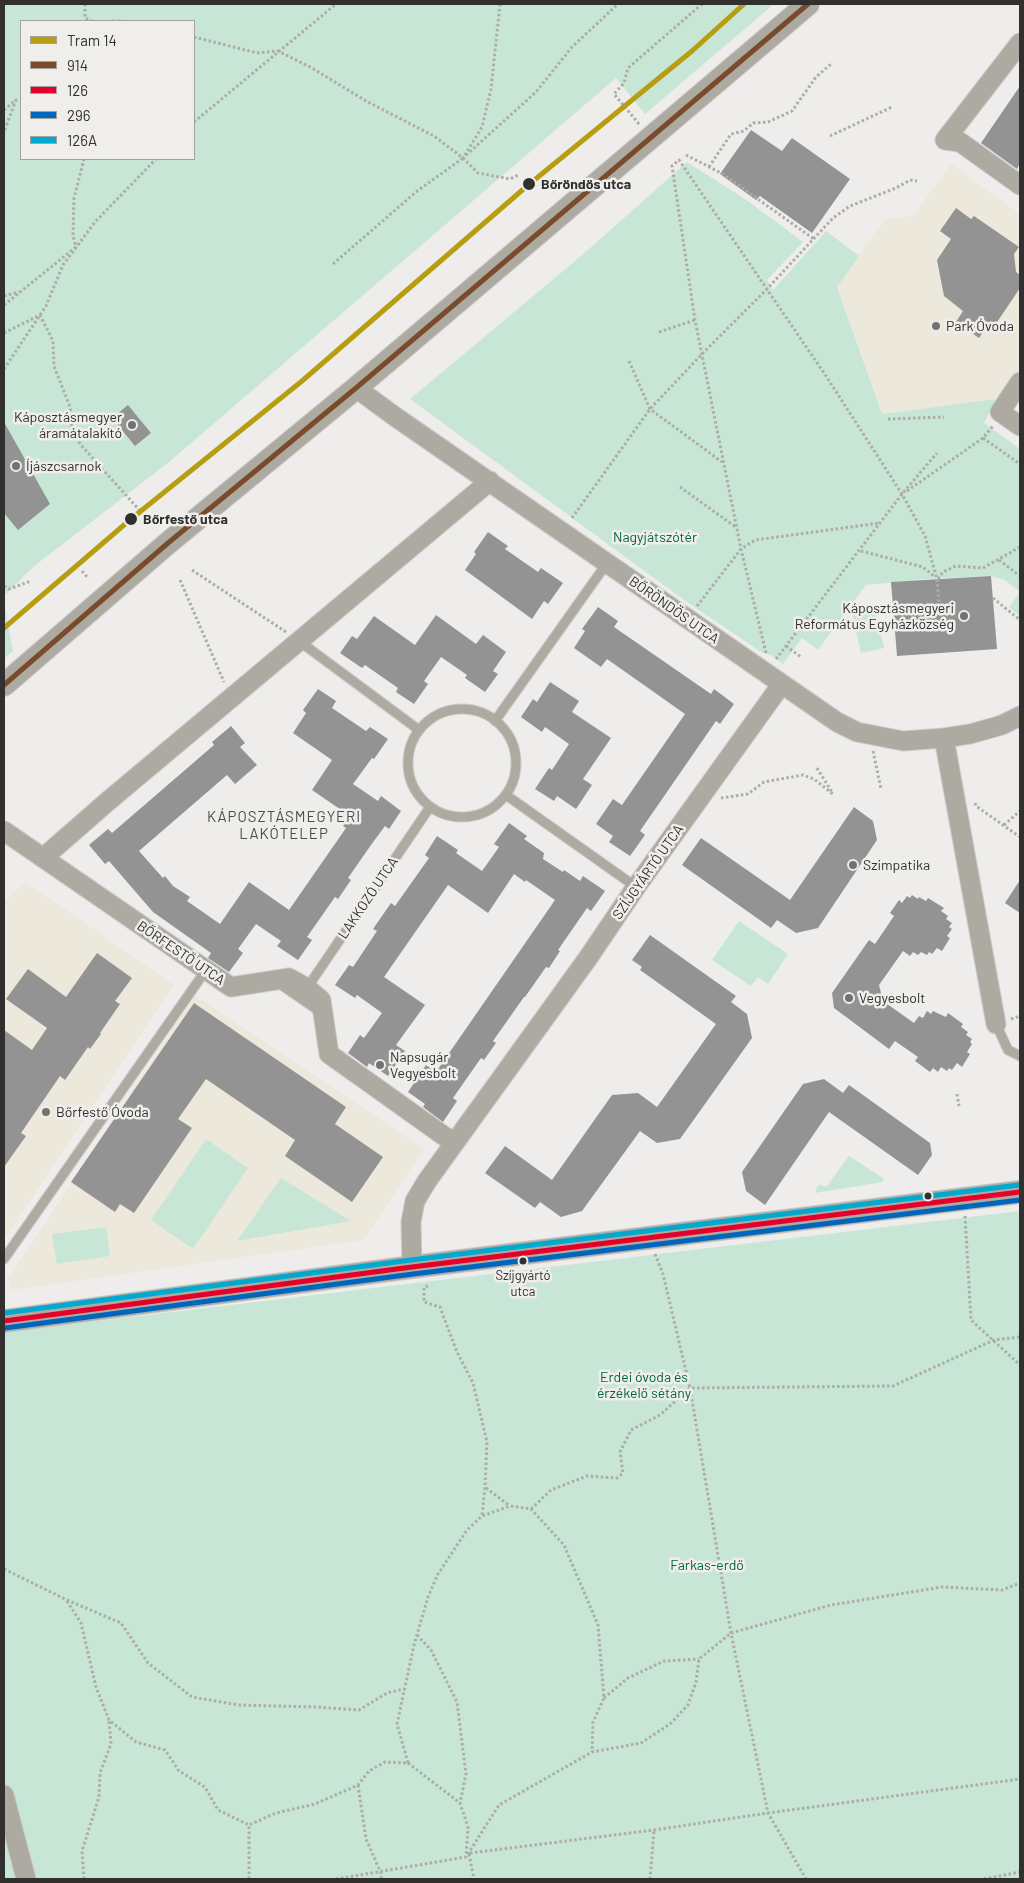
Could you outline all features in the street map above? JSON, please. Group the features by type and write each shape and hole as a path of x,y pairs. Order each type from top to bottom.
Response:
{"street":[{"path":"4,685 168,543 356,388 808,4"},
{"path":"1020,43 945,140 960,142 1020,185"},
{"path":"1020,382 1000,412 1020,426"},
{"name":"BŐRÖNDÖS UTCA","path":"356,388 781,685 837,722 857,732 903,741 944,738 1002,725 1020,716"},
{"path":"43,858 231,697 490,481"},
{"name":"SZÍJGYÁRTÓ UTCA","path":"412,1267 411,1222 415,1201 427,1181 781,685"},
{"path":"944,738 996,1024"},
{"name":"BŐRFESTŐ UTCA","path":"4,831 231,987 289,978 307,988 321,1000 329,1054 454,1143"},
{"path":"4,1321 648,1237 1020,1192"},
{"path":"4,1795 26,1879"}],"lane":[{"path":"495,721 607,562"},
{"path":"299,641 419,730"},
{"path":"454,710 468,710 483,714 495,721 505,732 516,758 512,784 506,795 484,813 472,817 444,815 430,807 419,796 411,782 408,769 408,756 412,741 419,730 431,718 454,710"},
{"path":"506,795 636,887"},
{"name":"LAKKOZÓ UTCA","path":"307,988 430,807"},
{"path":"4,1259 206,970"},
{"path":"274,980 323,1014"},
{"path":"996,1024 1008,1050 1020,1056"}],"path":[{"path":"85,4 85,20"},
{"path":"195,121 336,4"},
{"path":"463,158 482,126 491,89 500,4"},
{"path":"333,264 416,192 463,158 536,92 572,47 618,4"},
{"path":"640,125 614,94 624,83 628,68 702,4"},
{"path":"195,37 257,53 278,51 312,68 366,101 434,136 463,158 478,173 510,179 520,174"},
{"path":"709,167 732,134 744,131 753,122 768,122 792,111 816,77 831,64"},
{"path":"4,110 16,100 4,132"},
{"path":"830,136 892,107"},
{"path":"686,155 721,173 814,239"},
{"path":"76,248 73,236 74,198 84,160"},
{"path":"4,370 46,306 63,265 95,222 155,160"},
{"path":"768,660 741,549 695,320 672,166 679,160 767,289 902,494 925,536 937,579 940,616"},
{"path":"568,523 650,409 833,218 850,206 896,188 910,180 917,181"},
{"path":"4,305 76,248"},
{"path":"4,296 19,292"},
{"path":"4,333 40,315"},
{"path":"40,315 53,341 54,366 70,407 72,430 80,444 150,522"},
{"path":"658,332 695,320"},
{"path":"629,361 650,409 723,463"},
{"path":"902,494 983,438 1003,414"},
{"path":"888,419 944,417"},
{"path":"983,438 1020,464"},
{"path":"773,664 902,494 937,453"},
{"path":"680,487 737,529"},
{"path":"688,619 741,549 755,540 880,523"},
{"path":"937,579 943,572 956,566 984,568 1020,547"},
{"path":"860,551 923,567 932,572 937,579"},
{"path":"999,560 1020,576"},
{"path":"192,570 299,641"},
{"path":"82,571 87,577"},
{"path":"180,580 231,697"},
{"path":"4,586 9,590 31,581"},
{"path":"993,598 1020,620"},
{"path":"786,646 801,657"},
{"path":"873,750 881,789"},
{"path":"718,798 748,794 764,782 803,775 814,779 834,795 817,768"},
{"path":"974,799 976,806 1020,837"},
{"path":"1004,825 1020,811"},
{"path":"957,1094 959,1106"},
{"path":"964,1198 971,1320 1020,1365"},
{"path":"648,1237 663,1274 690,1388 731,1633 768,1813 806,1879"},
{"path":"432,1285 424,1287 424,1302 440,1307 457,1352 473,1383 487,1442 482,1516"},
{"path":"531,1509 552,1490 587,1476 617,1478 623,1473 620,1452 631,1430 660,1415 690,1388 893,1386 994,1340 1020,1337"},
{"path":"485,1487 510,1506"},
{"path":"408,1763 397,1724 404,1688 428,1597 438,1574 467,1530 482,1516 510,1506 531,1509 564,1545 598,1625 604,1698 594,1722 592,1752"},
{"path":"4,1569 67,1600 121,1623 148,1663 192,1696 239,1705 358,1710 387,1693 404,1688"},
{"path":"604,1698 628,1678 664,1661 699,1659 731,1633 831,1605 942,1587 1002,1590 1020,1583"},
{"path":"67,1600 81,1622 96,1687 109,1720 110,1744 100,1773 99,1797 82,1851 84,1879"},
{"path":"417,1635 431,1650 457,1702 466,1774 460,1803 468,1827 466,1857"},
{"path":"336,1879 466,1857 498,1806 592,1752 641,1743 670,1724 688,1706 696,1682 699,1659"},
{"path":"109,1720 136,1742 165,1750 179,1771 205,1787 218,1810 249,1825 276,1813 315,1804 358,1785 369,1772 385,1762 408,1763 460,1803"},
{"path":"469,1853 654,1830 1020,1778"},
{"path":"358,1785 366,1839 381,1872 381,1879"},
{"path":"249,1825 249,1879"},
{"path":"650,1879 654,1830"},
{"path":"469,1853 474,1879"},
{"path":"984,1879 1020,1872"}],"shaded area":[{"name":"Park Óvoda","path":"951,164 1020,214 1020,366 997,399 882,414 837,286 884,220 914,215"},
{"name":"Bőrfestő Óvoda","path":"26,882 174,985 4,1240 4,901"},
{"path":"195,995 424,1149 364,1240 12,1290 8,1279"}],"green space":[{"path":"4,4 774,4 645,114 616,78 169,462 33,567 4,596"},
{"name":"Nagyjátszótér","path":"687,162 745,199 803,242 767,280 773,290 826,231 859,256 837,287 882,414 996,399 984,423 1020,449 1020,592 1005,580 991,576 926,579 866,585 818,650 802,638 783,664 771,655 761,652 684,600 410,399 581,256"},
{"path":"1020,592 1020,616 1009,607"},
{"path":"4,602 13,651 4,659"},
{"path":"875,609 884,648 861,653 852,614"},
{"path":"739,921 788,954 768,984 758,977 751,986 712,960"},
{"path":"206,1139 248,1168 193,1249 151,1220"},
{"path":"849,1156 883,1178 883,1182 815,1193 820,1184 826,1187"},
{"path":"281,1178 351,1221 237,1241"},
{"name":"Farkas-erdő","path":"1020,1211 1020,1879 4,1879 4,1332"},
{"path":"106,1227 110,1256 57,1264 52,1234"}],"building":[{"path":"1020,86 1020,163 1017,169 981,143"},
{"path":"751,130 782,151 792,138 850,179 812,233 760,196 756,200 720,174"},
{"path":"956,208 971,219 974,216 1019,247 1014,254 1016,272 1020,275 1020,288 993,328 988,325 979,338 956,322 963,311 944,296 937,260 951,239 940,231"},
{"name":"Káposztásmegyer áramátalakító","path":"128,405 151,433 135,446 112,418"},
{"name":"Íjászcsarnok","path":"4,422 50,504 18,530 4,513"},
{"path":"488,532 508,546 505,549 538,572 541,568 563,583 548,604 544,601 532,619 465,570 476,554 474,552"},
{"name":"Káposztásmegyeri Református Egyházközség","path":"991,576 997,649 897,656 891,582"},
{"path":"598,607 618,621 614,627 711,694 714,689 734,704 720,724 716,721 640,831 645,835 630,856 609,842 613,836 596,824 613,799 622,805 685,714 607,659 601,667 574,648 585,631 582,629"},
{"path":"436,615 476,644 483,635 506,652 493,671 498,674 485,692 465,678 467,675 441,657 424,681 428,684 414,704 396,692 398,688 365,665 362,668 340,653 352,636 357,639 374,616 415,645"},
{"path":"550,682 579,701 572,712 611,738 583,779 592,785 576,809 557,796 554,801 535,789 549,768 552,770 569,744 545,727 542,732 521,717 533,699 537,702"},
{"path":"318,689 336,701 332,708 366,731 370,727 388,739 353,784 378,801 381,796 401,811 389,829 385,826 348,878 351,880 338,899 335,897 307,937 312,940 298,960 277,946 281,941 256,924 238,949 243,953 229,972 208,958 211,953 153,912 109,861 105,864 89,845 108,829 112,833 214,745 212,742 231,726 245,743 240,747 257,765 235,784 227,775 139,851 163,878 165,876 173,886 190,897 187,901 220,924 249,882 289,910 346,828 343,826 350,816 312,790 332,760 293,733 306,713 303,710"},
{"path":"854,807 873,821 877,840 818,928 796,933 777,920 771,928 682,865 701,838 790,900"},
{"path":"509,823 527,836 524,839 544,853 543,859 580,881 583,876 605,891 591,911 587,908 558,950 560,951 549,968 546,967 493,1041 496,1043 484,1060 481,1058 453,1098 457,1101 443,1122 423,1107 425,1104 408,1092 426,1065 436,1072 555,900 514,874 488,913 448,885 384,977 425,1005 396,1045 405,1051 388,1076 369,1063 367,1067 348,1053 360,1035 364,1038 382,1013 357,995 355,998 335,985 349,965 353,967 377,931 373,929 391,903 395,906 429,858 425,855 437,836 458,850 456,853 482,871 499,847 494,844"},
{"path":"1020,880 1020,913 1005,903"},
{"path":"912,895 926,901 928,898 944,908 941,911 948,916 946,919 952,923 949,927 952,929 947,936 950,938 942,951 937,948 932,954 929,952 927,955 921,952 918,955 913,952 910,956 903,951 879,985 883,1001 914,1023 919,1016 923,1018 927,1011 931,1014 933,1011 946,1017 948,1013 963,1024 961,1027 968,1032 966,1035 972,1039 970,1042 972,1044 967,1052 970,1054 962,1067 957,1063 952,1070 949,1068 947,1071 941,1067 938,1072 933,1068 930,1072 915,1061 918,1057 895,1041 889,1049 834,1008 832,993 869,940 875,944 894,916 890,913 899,900 902,903 907,896 910,898"},
{"path":"650,935 736,996 731,1002 747,1014 752,1038 680,1139 657,1143 640,1131 582,1211 561,1217 540,1202 535,1208 485,1173 505,1146 552,1180 612,1095 638,1093 657,1107 716,1024 640,970 642,967 632,960"},
{"path":"97,953 132,978 115,1001 120,1004 101,1034 90,1049 88,1047 65,1080 60,1076 21,1133 26,1136 4,1167 4,1030 32,1050 47,1028 6,999 28,969 66,997"},
{"path":"194,1003 346,1107 335,1124 383,1157 352,1202 285,1156 295,1140 206,1079 178,1119 192,1128 134,1213 120,1204 115,1212 71,1182"},
{"path":"824,1079 843,1093 849,1085 930,1143 932,1155 918,1175 829,1112 765,1205 746,1191 742,1172 803,1084"}],"tram line":[{"name":"14","path":"4,628 131,519 302,381 527,186 692,51 744,4"}],"transit line":[{"name":"914","path":"4,685 168,543 356,388 808,4"},
{"name":"126A","path":"4,1313 411,1260 1019,1185"},
{"name":"126","path":"4,1321 412,1267 1020,1192"},
{"name":"296","path":"5,1328 413,1274 1020,1200"}],"place":[{"name":"Bőröndös utca","path":"529,184"},
{"name":"Park Óvoda","path":"936,326"},
{"name":"Káposztásmegyer áramátalakító","path":"132,425"},
{"name":"Íjászcsarnok","path":"16,466"},
{"name":"Bőrfestő utca","path":"131,519"},
{"name":"Káposztásmegyeri Református Egyházközség","path":"964,616"},
{"name":"Szimpatika","path":"853,865"},
{"name":"Vegyesbolt","path":"849,998"},
{"name":"Napsugár Vegyesbolt","path":"380,1065"},
{"name":"Bőrfestő Óvoda","path":"46,1112"},
{"name":"Szíjgyártó utca","path":"523,1261"}],"district":[{"name":"KÁPOSZTÁSMEGYERI LAKÓTELEP","path":"284,826"}],"park label":[{"name":"Erdei óvoda és érzékelő sétány","path":"644,1385"}]}
